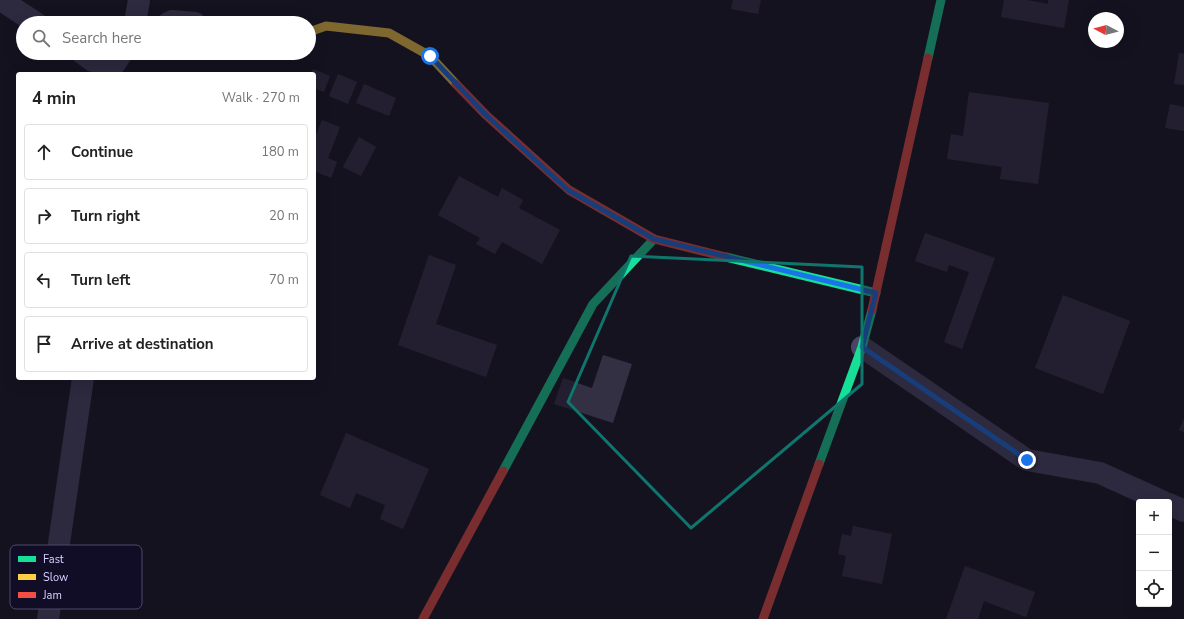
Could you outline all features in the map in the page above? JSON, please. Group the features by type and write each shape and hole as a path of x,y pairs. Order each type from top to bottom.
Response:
{"street":[{"path":"1,0 25,16"},
{"path":"136,16 139,0"},
{"path":"763,619 862,347 876,293 941,0"},
{"path":"316,30 326,26 389,33 430,56 486,115 568,190 654,239 876,293"},
{"path":"92,60 114,65 117,60"},
{"path":"127,72 129,60"},
{"path":"423,619 593,304 654,239"},
{"path":"862,347 1027,460 1100,473 1157,499"},
{"path":"59,545 83,380"},
{"path":"1172,505 1184,511"},
{"path":"48,619 49,609"}],"highlighted area":[{"path":"631,256 862,267 862,384 691,528 568,402"}],"building":[{"path":"733,0 761,0 758,14 731,9"},
{"path":"1004,0 1027,0 1048,4 1048,0 1069,0 1064,28 1001,17"},
{"path":"1179,53 1184,54 1184,85 1174,84"},
{"path":"313,69 330,76 324,92 316,89 316,72 312,72"},
{"path":"338,74 357,82 348,104 329,96"},
{"path":"364,84 396,98 389,116 356,103"},
{"path":"969,92 1049,103 1038,184 1000,179 1002,167 947,159 951,134 963,136"},
{"path":"1170,104 1184,107 1184,131 1165,128"},
{"path":"322,120 340,127 328,158 337,162 331,178 316,172 316,135"},
{"path":"359,137 376,147 361,176 343,167"},
{"path":"459,176 498,197 502,188 523,200 519,208 560,230 542,264 502,242 495,254 476,244 480,238 438,215"},
{"path":"925,233 995,258 962,349 944,342 969,272 949,265 947,272 915,261"},
{"path":"429,255 456,265 436,324 497,345 486,377 398,345"},
{"path":"1063,295 1130,321 1103,394 1035,368"},
{"path":"603,355 632,364 613,423 554,404 563,378 592,388"},
{"path":"1184,418 1184,432 1179,430"},
{"path":"346,433 429,469 403,529 380,519 385,505 356,493 350,508 320,495"},
{"path":"853,526 892,534 882,584 842,576 846,556 838,554 842,534 851,536"},
{"path":"965,566 1035,592 1026,617 984,601 978,619 946,619"}],"traffic: fast":[{"path":"928,58 941,0"},
{"path":"503,471 593,304 654,239"},
{"path":"726,257 876,293"},
{"path":"819,464 862,347 872,310"}],"traffic: slow":[{"path":"316,30 326,26 389,33 430,56 456,84"}],"traffic: jam":[{"path":"872,310 928,58"},
{"path":"456,84 486,115 569,190 654,239 726,257"},
{"path":"763,619 819,464"},
{"path":"423,619 503,471"}],"route":[{"path":"430,56 486,115 568,190 654,239 876,293 862,347 1027,460"}]}
